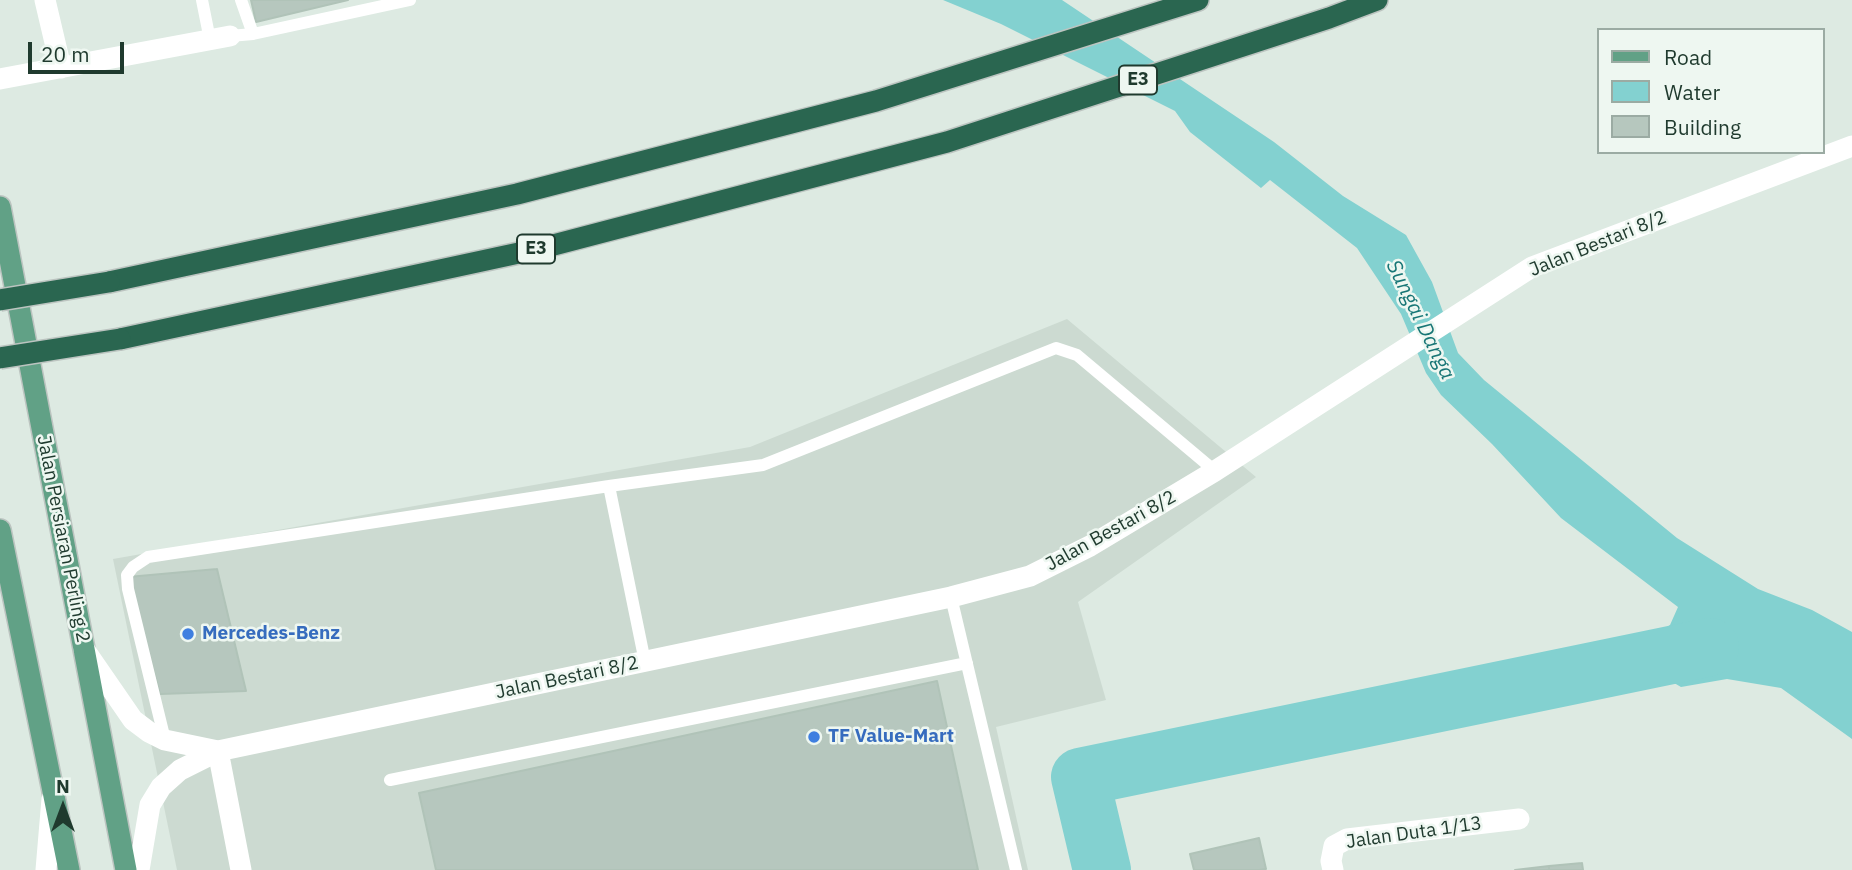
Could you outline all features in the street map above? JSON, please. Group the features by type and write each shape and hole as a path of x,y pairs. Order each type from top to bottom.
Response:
{"highway":[{"path":"0,300 109,282 517,194 876,101 1198,0"},
{"name":"E3","path":"0,358 120,339 542,248 947,142 1377,0"}],"main road":[{"name":"Jalan Persiaran Perling 2","path":"0,207 126,870"},
{"path":"0,530 69,870"}],"street":[{"path":"45,0 61,68"},
{"path":"0,79 220,38"},
{"name":"Jalan Bestari 8/2","path":"139,870 150,805 161,787 180,770 218,751 951,597 1030,576 1090,546 1215,471 1532,267 1852,146"},
{"name":"Jalan Bestari 8/2","path":"83,649 133,720 165,740 218,751"},
{"path":"218,751 241,870"},
{"path":"46,870 53,789"},
{"name":"Jalan Duta 1/13","path":"1333,870 1331,861 1334,846 1347,839 1519,819"}],"lane":[{"path":"202,0 220,38 253,34 410,0"},
{"path":"241,0 253,34"},
{"path":"165,740 128,589 127,575 148,556 763,465 1056,348 1077,355 1215,471"},
{"path":"608,486 645,662"},
{"path":"951,597 1016,870"},
{"path":"390,780 967,663"}],"shaded area":[{"path":"1067,319 1256,477 1078,602 1106,700 996,727 1028,870 177,870 113,559 750,447"}],"water":[{"name":"Sungai Danga","path":"943,0 1062,0 1274,142 1343,196 1406,235 1432,282 1458,353 1484,380 1677,538 1758,589 1812,610 1852,632 1852,739 1781,688 1727,679 1681,687 1657,673 1640,674 1633,664 1634,647 1670,625 1678,607 1561,518 1492,444 1441,395 1426,373 1401,314 1357,248 1270,180 1261,188 1190,132 1175,111 1001,24"}],"building":[{"path":"251,0 348,0 256,22"},
{"name":"Mercedes-Benz","path":"217,569 246,691 160,694 128,577"},
{"name":"TF Value-Mart","path":"937,681 978,870 436,870 419,793"},
{"path":"1259,838 1266,869 1194,870 1190,854"},
{"path":"1582,863 1583,870 1549,870 1549,866"},
{"path":"1549,866 1549,870 1515,870"}],"waterway":[{"path":"1102,870 1080,777 1710,647"}],"place":[{"name":"Mercedes-Benz","path":"188,634"},
{"name":"TF Value-Mart","path":"814,737"}]}
